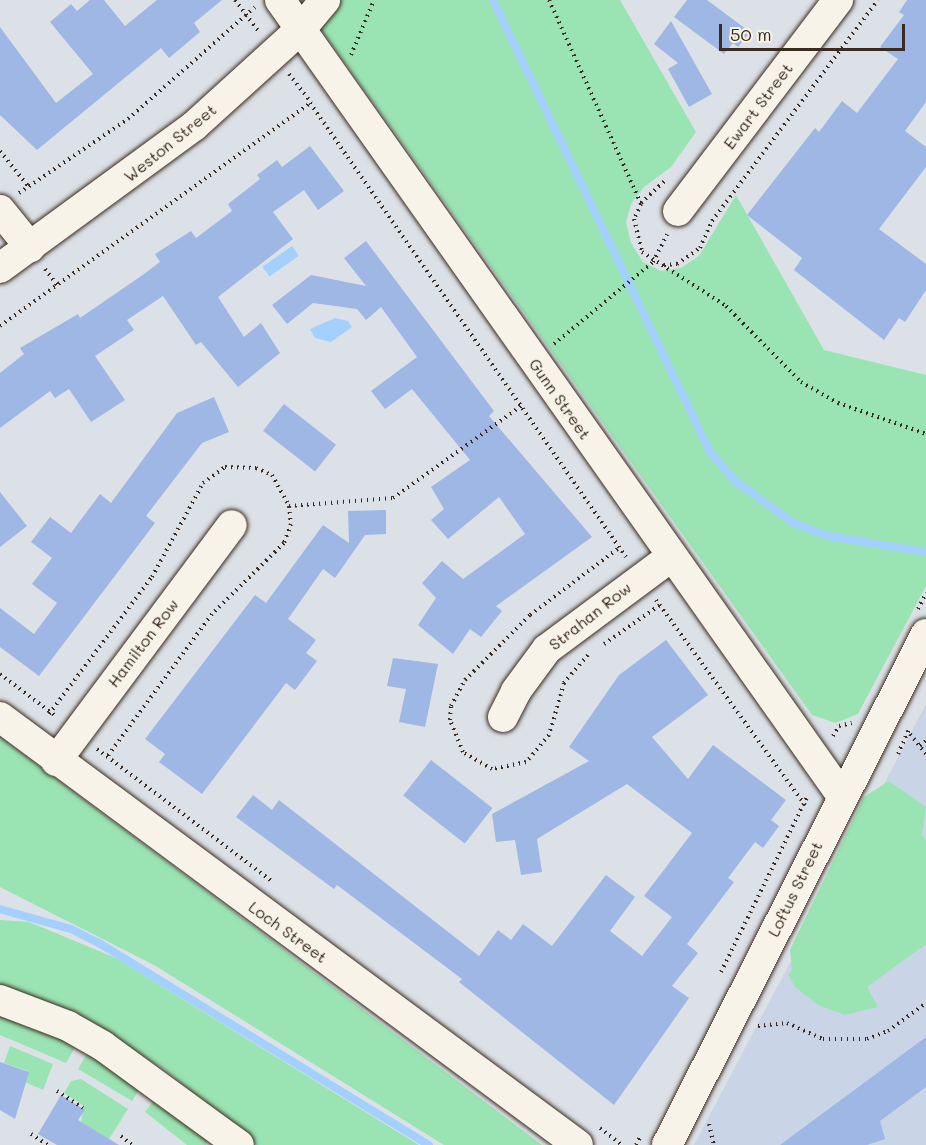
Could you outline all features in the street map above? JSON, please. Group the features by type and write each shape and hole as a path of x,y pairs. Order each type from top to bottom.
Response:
{"street":[{"name":"Gunn Street","path":"280,0 670,557 842,796"},
{"name":"Weston Street","path":"0,268 139,171 300,30 324,0"},
{"name":"Ewart Street","path":"678,212 838,0"},
{"path":"5,205 30,247"},
{"name":"Hamilton Row","path":"56,761 232,525"},
{"name":"Strahan Row","path":"503,717 516,691 547,649 670,557"},
{"name":"Loftus Street","path":"667,1145 926,634"},
{"name":"Loch Street","path":"0,717 56,761 578,1145"},
{"path":"0,1000 68,1026 103,1046 239,1145"}],"path":[{"path":"549,0 641,204 634,233 642,252 653,262 664,265 726,306 801,382 838,403 926,434"},
{"path":"664,265 677,264 700,248 712,221 879,0"},
{"path":"5,205 28,186 128,119 224,40 262,1"},
{"path":"0,326 310,103 619,548 804,805"},
{"path":"0,151 28,186"},
{"path":"534,362 621,285 645,270 653,262"},
{"path":"289,506 393,498 521,406"},
{"path":"49,714 152,577 193,497 213,473 225,467 256,468 272,475 289,506 291,524 284,543 212,614 107,757"},
{"path":"619,548 530,615 465,680 451,706 450,720 463,752 492,769 526,762 549,735 557,696 576,667 660,605"},
{"path":"909,734 926,754"},
{"path":"920,746 926,741"},
{"path":"748,1032 762,1024 787,1023 823,1039 867,1039 888,1031 926,1003"},
{"path":"57,1091 82,1108"},
{"path":"707,1121 714,1145"},
{"path":"31,1134 48,1145"},
{"path":"122,1136 132,1145"}],"shaded area":[{"path":"926,704 926,1145 694,1145"}],"green space":[{"path":"300,0 620,0 696,132 671,167 644,187 631,204 626,222 631,243 643,262 661,271 681,268 699,256 736,195 824,350 926,375 926,586 858,714 835,723 812,715"},
{"path":"0,737 542,1145 444,1145 154,965 0,887"},
{"path":"889,781 926,807 922,835 926,840 926,944 867,987 878,1007 845,1015 818,1005 795,987 788,975 792,970 790,950 864,797"},
{"path":"0,920 29,922 116,958 419,1145 257,1145 165,1070 113,1037 0,988"},
{"path":"0,1012 77,1044 66,1063 0,1035"},
{"path":"10,1046 53,1064 43,1090 25,1082 28,1071 4,1063"},
{"path":"89,1050 141,1087 132,1101 78,1069"},
{"path":"81,1079 128,1109 109,1139 81,1122 84,1106 64,1093 71,1081"},
{"path":"156,1098 208,1140 206,1145 187,1145 145,1112"}],"water":[{"path":"292,246 299,256 269,276 263,267"},
{"path":"335,318 348,321 352,327 331,342 315,338 310,329"}],"building":[{"path":"90,0 104,0 125,26 157,0 222,0 194,23 200,32 169,58 161,48 37,150 0,115 0,27 56,103 93,74 50,22 71,4 77,11"},
{"path":"687,0 707,0 750,32 738,47 733,43 724,54 674,17"},
{"path":"907,0 926,0 926,102 905,131 926,147 926,167 879,229 926,264 926,290 905,322 899,318 884,340 794,270 802,258 747,215 815,128 819,132 842,101 857,113 898,59 880,47 904,15 899,12"},
{"path":"671,21 712,94 689,107 668,69 678,63 654,44"},
{"path":"310,146 344,191 318,210 304,190 273,212 293,239 218,297 244,337 261,323 280,353 238,387 201,342 196,345 163,296 127,320 134,330 95,356 125,400 91,422 69,389 55,398 50,391 0,428 0,373 24,354 20,348 78,314 80,318 160,262 155,254 191,231 196,238 232,211 228,204 260,179 257,175 277,160 282,167"},
{"path":"366,241 494,411 489,416 592,537 496,606 502,611 481,637 470,629 453,654 418,625 436,598 422,583 442,561 463,579 525,534 499,497 448,539 431,520 444,509 431,487 470,460 412,389 385,409 371,391 417,357 381,307 366,320 357,309 313,303 287,324 272,305 311,275 366,286 344,258"},
{"path":"214,397 229,432 202,443 146,516 155,523 39,676 0,647 0,608 34,634 57,603 32,584 52,558 31,542 50,517 71,533 100,494 111,503 177,413"},
{"path":"284,404 336,445 315,471 263,431"},
{"path":"0,492 27,526 0,547"},
{"path":"386,510 386,534 365,535 335,578 323,569 288,619 316,640 306,653 317,661 295,690 286,683 202,794 159,762 165,754 145,739 255,595 266,603 323,525 349,543 348,511"},
{"path":"666,640 708,695 652,737 688,779 713,745 786,800 771,820 779,826 763,848 755,842 728,878 734,882 687,944 698,953 672,986 689,998 614,1105 459,982 462,979 337,885 334,889 236,817 253,795 272,810 279,800 479,956 498,930 511,940 523,924 552,946 606,875 635,897 610,931 642,956 672,917 644,896 692,833 627,784 537,839 542,872 521,875 515,840 496,842 492,814 589,761 569,747 619,675"},
{"path":"393,658 438,664 425,727 399,722 406,689 387,686"},
{"path":"431,760 492,808 465,843 403,795"},
{"path":"926,1037 926,1087 880,1121 885,1139 867,1145 780,1145"},
{"path":"0,1062 29,1072 15,1119 0,1110"},
{"path":"61,1095 85,1110 78,1120 119,1145 57,1145 38,1134"}],"waterway":[{"path":"493,0 710,452 734,480 793,523 828,536 926,552"},
{"path":"0,909 71,929 99,943 429,1145"}]}
